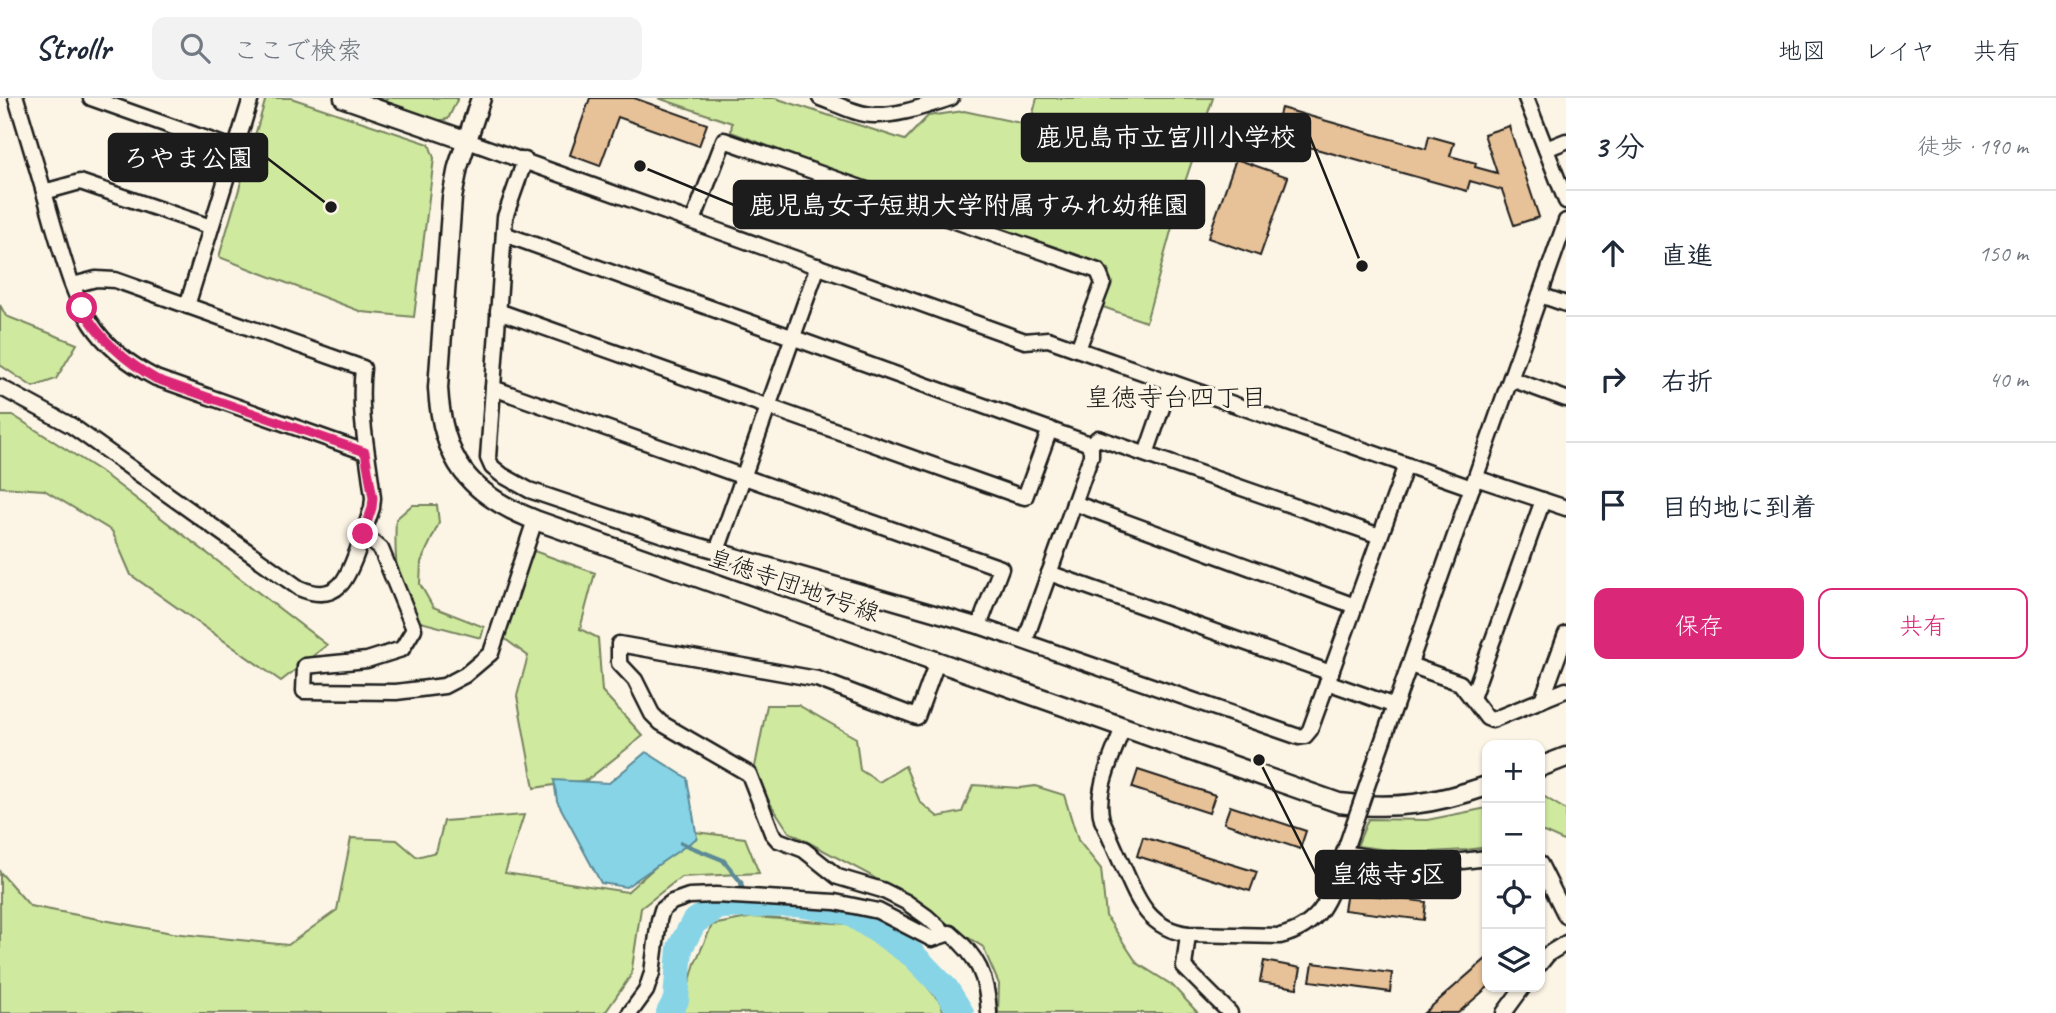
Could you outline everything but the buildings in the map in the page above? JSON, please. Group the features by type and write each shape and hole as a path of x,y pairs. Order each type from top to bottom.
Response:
{"street":[{"path":"16,98 72,285 92,325 107,343 138,369 156,379 365,452"},
{"path":"91,98 235,149"},
{"path":"187,306 251,98"},
{"path":"344,98 525,160 1026,341 1048,339 1406,465 1566,508"},
{"name":"皇徳寺団地1号線","path":"481,98 457,166 452,198 438,388 439,412 452,454 463,472 489,498 511,511 535,520 1339,803 1370,807 1412,806 1451,799 1482,788"},
{"path":"820,98 875,115 907,110 951,98"},
{"path":"1526,98 1566,201"},
{"path":"693,221 724,141 1098,271 1103,284 1077,349"},
{"path":"1546,149 1566,141"},
{"path":"525,160 505,217 488,458 492,467 502,475 529,490 669,537 979,626 1299,737 1305,736 1310,730 1406,465"},
{"path":"44,192 80,182 211,227"},
{"path":"1123,727 1099,799 1102,820 1140,905 1161,925 1188,934 1280,936 1306,926 1317,916 1326,903 1566,221"},
{"path":"504,234 1087,443 1091,456 1025,641"},
{"path":"717,551 818,266"},
{"path":"0,387 72,426 299,589 319,594 340,586 347,576 372,508 360,394 363,368 115,280 96,279 72,285"},
{"path":"1540,295 1566,304"},
{"path":"498,311 1025,497 1050,429"},
{"path":"1511,379 1566,399"},
{"path":"1146,454 1171,382"},
{"path":"493,388 1001,568 979,626"},
{"path":"1089,446 1098,438 1380,536"},
{"path":"1472,698 1543,500"},
{"path":"1074,503 1355,606"},
{"path":"363,534 380,549 414,629 402,649 367,660 305,666 304,691 396,692 444,686 466,675 491,653 535,520"},
{"path":"1049,573 1329,677 1395,706"},
{"path":"1542,699 1566,634"},
{"path":"937,662 917,717 817,679 619,644 620,663 635,680 652,714 661,723 749,774 772,834 804,850 838,877 882,890 906,902 946,934"},
{"path":"1410,665 1460,683 1487,719 1492,720 1566,690"},
{"path":"1545,765 1566,757"},
{"path":"1345,849 1407,864 1482,859"},
{"path":"1541,866 1566,916"},
{"path":"630,1013 646,991 652,973 662,910 672,902 689,896 716,895 835,902 878,911 932,939 950,933 966,947 980,969 988,990 989,1013"},
{"path":"1188,934 1185,967 1230,1013"},
{"path":"1545,958 1566,943"},
{"path":"1504,1013 1519,992"}],"green space":[{"path":"266,98 291,98 429,144 434,158 414,317 362,312 219,257"},
{"path":"377,98 458,98 448,119 430,122"},
{"path":"658,98 775,98 905,140 928,116 964,111 1030,125 1037,98 1213,98 1182,191 1146,322 1103,307 1109,269 996,231 731,132 732,123"},
{"path":"0,305 6,316 77,344 56,379 33,387 0,365"},
{"path":"0,416 14,416 100,471 327,645 281,681 131,575 112,531 44,490 0,487"},
{"path":"412,505 437,505 439,523 421,562 420,584 433,607 484,627 481,638 413,620 397,571 395,547 396,519"},
{"path":"534,551 595,573 580,629 598,638 602,691 643,736 587,780 534,788 517,696 528,656 501,636"},
{"path":"767,705 798,705 856,738 860,770 879,782 905,766 920,802 938,817 962,812 973,785 1020,788 1035,786 1064,795 1078,840 1101,869 1106,916 1137,963 1172,985 1198,1013 998,1013 999,984 983,947 870,875 789,832 753,777"},
{"path":"1545,797 1566,810 1566,842 1545,832"},
{"path":"1482,809 1482,848 1413,853 1357,846 1368,819 1427,820"},
{"path":"524,815 505,873 627,892 695,832 745,838 759,873 681,877 641,908 631,975 603,1013 0,1013 0,872 30,906 172,933 288,945 337,910 351,838 397,840 417,857 436,852 444,821"},
{"path":"753,917 847,924 908,963 940,1002 944,1013 681,1013 695,963 712,925"}],"water":[{"path":"646,752 687,778 697,838 626,887 601,883 557,801 554,780 609,783"}],"waterway":[{"path":"681,843 723,860 741,882 745,905"},
{"path":"669,1013 676,1000 680,948 694,922 719,906 796,904 848,912 883,934 913,955 946,989 961,1013"}],"place":[{"name":"鹿児島女子短期大学附属すみれ幼稚園","path":"640,166"},
{"name":"ろやま公園","path":"331,207"},
{"name":"鹿児島市立宮川小学校","path":"1362,266"},
{"name":"皇徳寺5区","path":"1259,760"}],"district":[{"name":"皇徳寺台四丁目","path":"1176,397"}],"route":[{"path":"82,308 107,343 138,369 156,379 365,452 373,498 363,534"}]}
